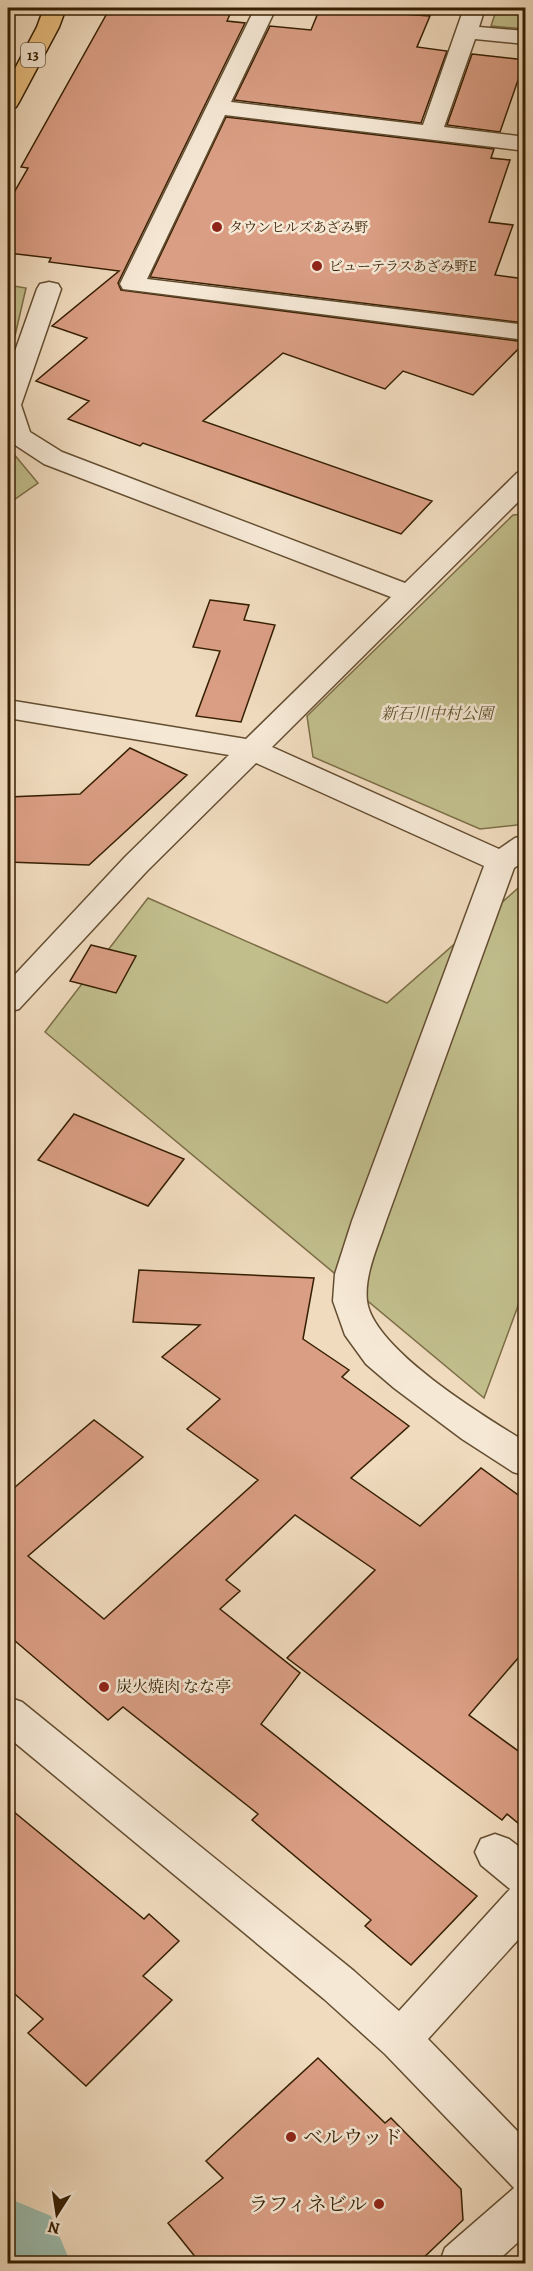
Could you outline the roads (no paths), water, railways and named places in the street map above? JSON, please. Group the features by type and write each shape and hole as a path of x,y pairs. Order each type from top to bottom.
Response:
{"main road":[{"name":"13","path":"8,102 48,27 55,8"}],"street":[{"path":"266,8 132,284 525,333"},
{"path":"431,133 475,8"},
{"path":"467,32 525,38"},
{"path":"217,107 525,144"},
{"path":"49,289 8,405 18,436 53,458 408,594"},
{"path":"8,1001 136,864 251,749 408,594 522,487"},
{"path":"8,709 251,749 513,854 369,1221 352,1274 350,1301 357,1325 378,1354 475,1429 525,1461"},
{"path":"8,1714 339,1985 400,2040 525,2172"},
{"path":"495,1852 525,1877"},
{"path":"400,2040 525,1901"},
{"path":"462,2264 525,2205"}],"waterway":[{"path":"8,2259 11,2264"}],"place":[{"name":"タウンヒルズあざみ野","path":"217,227"},
{"name":"ビューテラスあざみ野E","path":"317,266"},
{"name":"炭火焼肉 なな亭","path":"104,1687"},
{"name":"ベルウッド","path":"291,2137"},
{"name":"ラフィネビル","path":"379,2204"}],"park label":[{"name":"新石川中村公園","path":"437,714"}]}
